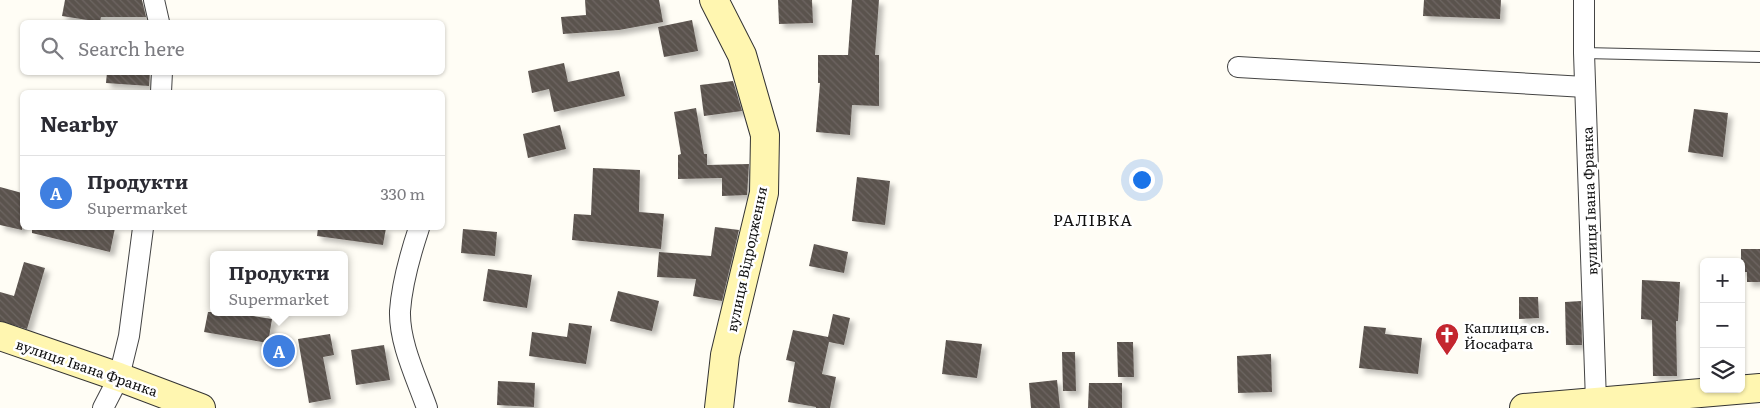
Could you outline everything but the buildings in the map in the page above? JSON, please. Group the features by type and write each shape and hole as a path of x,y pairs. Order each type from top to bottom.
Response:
{"main road":[{"name":"вулиця Відродження","path":"714,0 742,55 764,135 764,193 725,355 719,408"},
{"name":"вулиця Івана Франка","path":"0,336 120,377 201,408"},
{"path":"1524,408 1760,388"}],"street":[{"path":"154,0 159,20"},
{"name":"вулиця Івана Франка","path":"1584,0 1585,87 1596,401"},
{"path":"1238,67 1585,87"},
{"path":"161,90 162,75"},
{"path":"103,408 120,377 129,336 143,230"},
{"path":"418,230 405,273 400,313 406,348 428,408"}],"lane":[{"path":"1584,53 1760,57"}],"place":[{"name":"Продукти","path":"279,351"},
{"name":"Каплиця св. Йосафата","path":"1447,356"}],"district":[{"name":"РАЛІВКА","path":"1093,219"}]}
